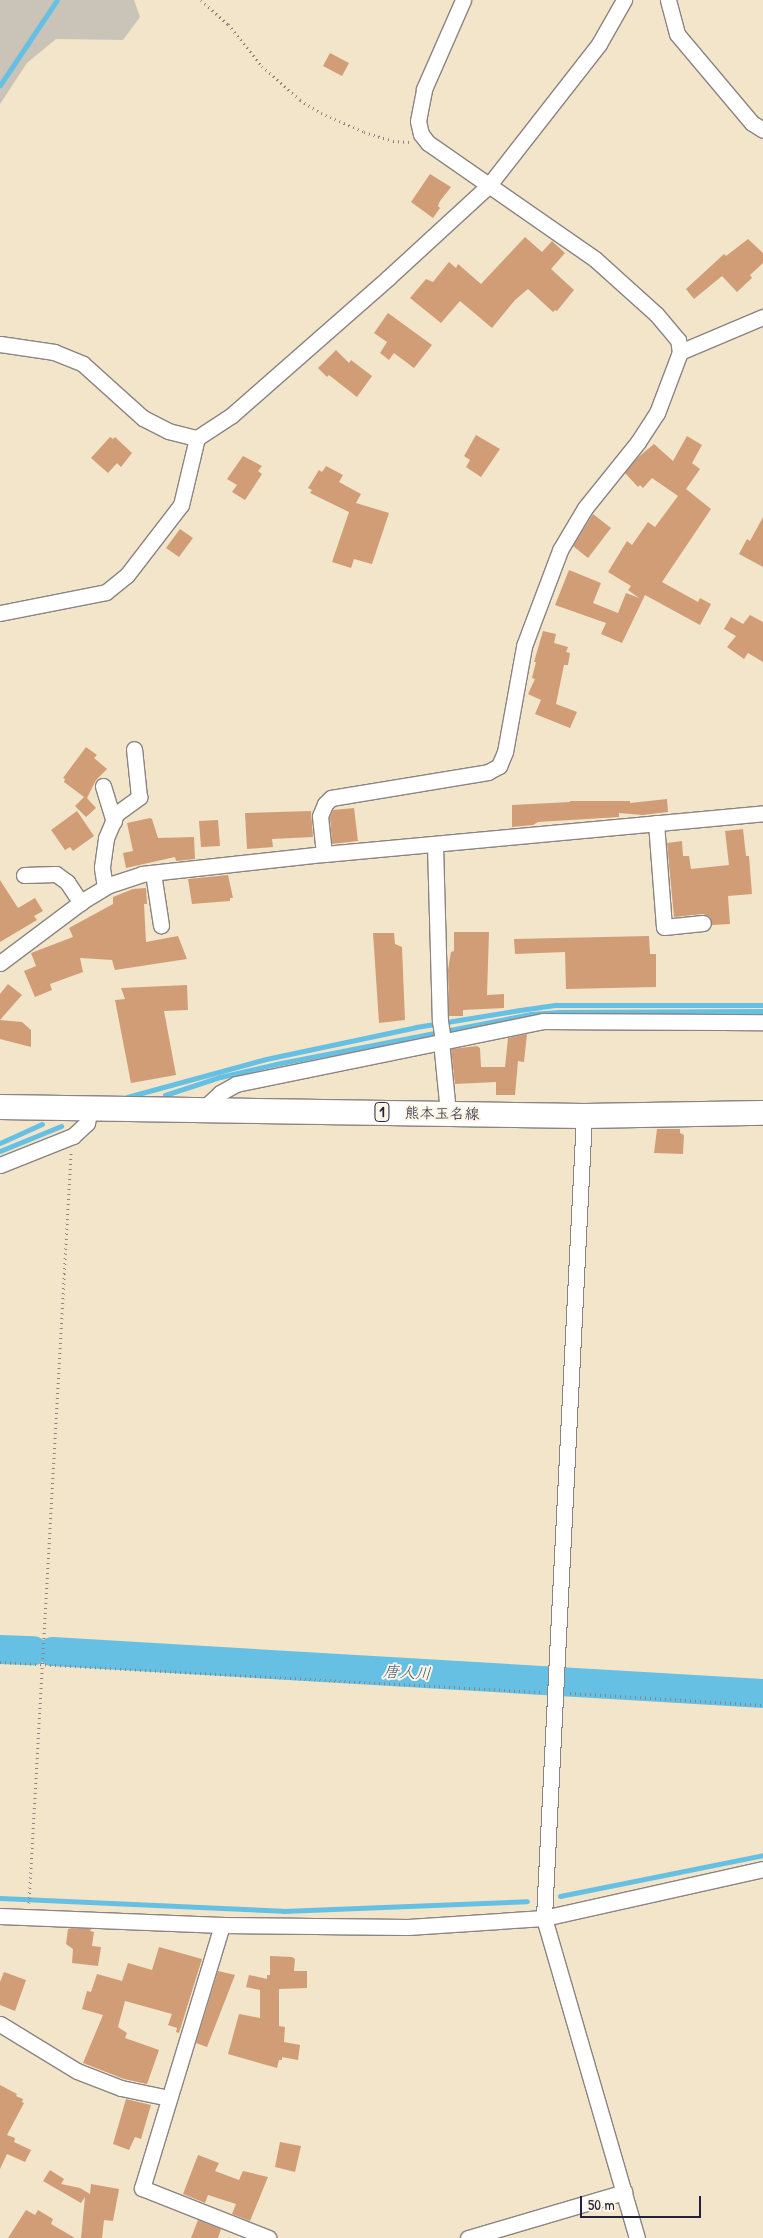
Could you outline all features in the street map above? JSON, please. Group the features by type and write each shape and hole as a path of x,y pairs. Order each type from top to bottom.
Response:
{"main road":[{"name":"熊本玉名線","path":"0,1107 448,1112 584,1116 763,1114"}],"street":[{"path":"324,854 320,816 325,804 331,798 488,772 498,766 505,752 524,646 560,550 585,508 638,442 656,413 680,352 678,340 656,314 595,259 428,144 421,134 418,121 424,89 463,0"},
{"path":"0,613 106,592 126,575 181,505 197,438 246,402 388,278 489,185 599,44 624,0"},
{"path":"668,0 677,34 752,122 763,130"},
{"path":"680,352 763,317"},
{"path":"0,344 54,352 83,364 143,418 168,432 197,438"},
{"path":"105,887 102,867 106,838 116,814 139,797 134,749"},
{"path":"103,786 114,821"},
{"path":"0,963 105,887 153,872 763,813"},
{"path":"656,823 664,927 703,923"},
{"path":"435,844 440,1021 448,1112"},
{"path":"153,872 161,925"},
{"path":"24,875 56,874 67,882 81,903"},
{"path":"202,1110 220,1093 236,1084 442,1039 543,1021 763,1022"},
{"path":"0,1165 72,1136 87,1123 90,1109"},
{"path":"584,1116 544,1918 637,2238"},
{"path":"0,1916 222,1925 408,1927 544,1918 763,1869"},
{"path":"222,1925 142,2188 268,2238"},
{"path":"0,2024 77,2071 120,2088 169,2098"},
{"path":"468,2238 624,2192"}],"path":[{"path":"201,0 228,24 262,66 300,100 321,113 364,132 393,141 428,144"},
{"path":"29,1904 72,1136"},
{"path":"0,1662 763,1705"}],"shaded area":[{"path":"0,0 134,0 140,17 123,40 56,39 27,63 0,104"}],"building":[{"path":"330,53 349,63 342,76 323,66"},
{"path":"430,174 451,187 440,201 438,206 440,208 433,218 411,202"},
{"path":"525,237 542,252 552,241 565,253 551,269 574,290 557,311 553,312 528,289 515,300 492,328 460,301 441,323 410,298 426,279 433,282 449,262 456,268 458,264 481,284"},
{"path":"748,239 763,253 763,263 750,275 752,278 737,292 722,276 694,299 686,289 724,254 726,256"},
{"path":"388,313 432,345 414,368 394,353 389,360 380,353 387,342 374,333"},
{"path":"336,350 349,363 351,360 372,376 357,397 329,375 327,377 318,368"},
{"path":"476,435 500,449 481,477 466,467 470,460 464,456"},
{"path":"687,436 702,445 692,463 700,469 686,489 711,509 662,582 698,602 700,598 711,604 700,625 645,595 622,643 601,634 606,623 555,605 569,570 601,583 593,603 618,613 626,593 639,598 628,590 631,586 608,572 627,541 632,545 648,522 655,527 678,496 652,478 643,488 640,485 638,487 625,473 636,459 654,444 673,461"},
{"path":"110,437 113,439 115,437 132,453 121,467 117,463 108,473 91,458"},
{"path":"243,456 262,466 258,471 262,474 245,500 232,492 237,485 227,479"},
{"path":"326,466 343,475 339,482 361,494 356,503 389,513 372,564 354,559 351,568 332,562 349,512 310,493 312,490 308,488 319,470 322,472"},
{"path":"593,514 611,528 588,558 573,546"},
{"path":"763,517 763,567 739,554 747,539 750,541"},
{"path":"180,529 193,538 179,557 166,548"},
{"path":"750,615 763,622 763,662 748,653 744,659 727,647 736,636 724,629 731,617 743,624"},
{"path":"543,631 556,634 554,643 568,647 566,652 570,653 568,665 564,665 556,704 577,712 570,728 535,714 541,700 528,694 535,679 532,678 536,662 534,662"},
{"path":"86,747 97,755 94,758 107,769 96,780 87,798 96,808 86,817 75,806 84,797 64,782 65,779 63,778"},
{"path":"667,799 668,812 643,815 619,813 619,817 538,822 533,825 512,827 512,805 570,801 630,801 630,803"},
{"path":"354,808 358,841 332,844 330,817 333,810"},
{"path":"77,811 94,836 73,851 70,847 65,850 51,830"},
{"path":"311,811 313,837 272,839 273,847 247,849 245,813"},
{"path":"150,818 158,838 194,837 195,859 176,861 175,857 126,868 123,853 133,851 127,823"},
{"path":"218,820 220,846 201,847 199,821"},
{"path":"743,829 746,856 749,856 752,894 728,896 730,924 712,925 710,917 703,914 674,917 667,843 682,841 683,856 689,856 691,869 729,865 725,831"},
{"path":"228,875 233,898 230,898 230,901 192,904 188,879"},
{"path":"0,880 18,908 35,898 43,911 34,916 37,920 0,942"},
{"path":"146,888 147,904 144,904 146,942 178,936 187,959 115,970 112,960 80,958 83,972 50,984 52,990 35,997 24,971 36,966 31,953 73,937 69,928 113,904 113,897 133,889"},
{"path":"454,932 489,932 487,995 504,994 504,1008 463,1010 463,1016 449,1016 448,970 451,952 454,951"},
{"path":"373,933 394,933 395,944 402,947 405,1020 379,1023"},
{"path":"649,936 650,954 656,954 656,987 566,989 565,952 515,954 514,939"},
{"path":"8,984 22,995 0,1020 0,994"},
{"path":"187,985 188,1010 164,1011 176,1075 131,1083 115,1000 125,999 121,988"},
{"path":"0,1020 22,1022 31,1030 31,1047 0,1039"},
{"path":"527,1034 524,1062 518,1061 515,1095 496,1095 496,1082 455,1084 451,1049 477,1046 480,1048 481,1067 505,1067 508,1038"},
{"path":"657,1129 680,1129 680,1133 684,1135 683,1154 654,1153"},
{"path":"68,1929 91,1929 90,1931 94,1932 92,1946 101,1947 98,1966 72,1963 73,1949 66,1944"},
{"path":"159,1947 202,1959 179,2033 176,2032 177,2028 168,2025 172,2014 125,2001 118,2027 127,2033 125,2038 159,2050 147,2084 124,2079 83,2063 103,2015 82,2009 87,1991 91,1992 97,1974 122,1981 128,1963 152,1970"},
{"path":"270,1956 292,1957 295,1959 294,1971 307,1971 307,1988 279,1989 279,2026 285,2027 284,2042 300,2045 298,2060 282,2057 277,2068 228,2054 239,2014 260,2018 260,1990 246,1987 249,1975 267,1979 267,1975 270,1975"},
{"path":"218,1971 235,1975 207,2047 196,2043"},
{"path":"4,1972 26,1980 15,2011 0,2005 0,1982"},
{"path":"0,2085 17,2094 16,2096 23,2099 22,2102 24,2103 7,2135 15,2138 14,2142 31,2150 25,2162 7,2154 0,2169"},
{"path":"126,2099 151,2105 141,2139 135,2137 129,2150 113,2144"},
{"path":"280,2142 301,2146 295,2172 275,2167"},
{"path":"198,2155 219,2163 215,2171 239,2180 243,2171 268,2177 250,2221 232,2214 236,2204 208,2195 205,2203 183,2194"},
{"path":"50,2170 64,2179 61,2184 80,2188 90,2194 91,2184 119,2189 113,2221 104,2220 102,2238 81,2238 85,2197 81,2203 43,2181"},
{"path":"26,2210 35,2215 38,2210 53,2219 51,2224 75,2238 8,2238"},
{"path":"198,2220 221,2229 218,2238 191,2238"}],"waterway":[{"path":"0,85 57,0"},
{"path":"127,1097 266,1059 416,1027 520,1010 557,1005 763,1005"},
{"path":"165,1095 220,1077 276,1064 531,1014 560,1012 763,1011"},
{"path":"0,1143 42,1124"},
{"path":"0,1151 61,1126"},
{"name":"唐人川","path":"0,1649 33,1650"},
{"name":"唐人川","path":"52,1651 763,1693"},
{"path":"560,1896 763,1855"},
{"path":"0,1898 283,1911 527,1901"}]}
